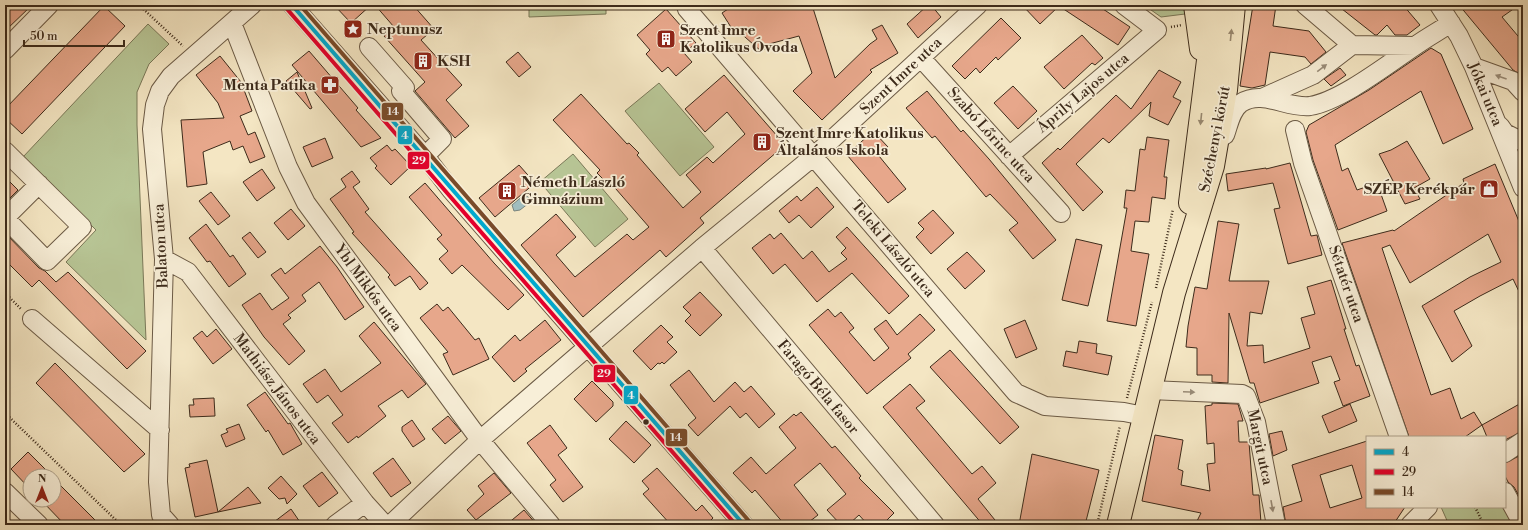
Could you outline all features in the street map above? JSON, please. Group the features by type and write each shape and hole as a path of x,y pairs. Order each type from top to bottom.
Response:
{"main road":[{"path":"1195,5 1205,80"},
{"name":"Széchenyi körút","path":"1118,525 1134,414 1150,390 1164,293 1187,226 1215,5"},
{"name":"Széchenyi körút","path":"1164,293 1213,166 1226,90 1234,5"}],"street":[{"path":"5,50 49,5"},
{"name":"Balaton utca","path":"162,522 158,482 164,259 152,129 155,105 160,91 171,76 252,5"},
{"path":"292,5 425,156 451,190 744,525"},
{"name":"Teleki László utca","path":"686,5 687,9 1016,393 1045,406 1134,414"},
{"name":"Szent Imre utca","path":"390,525 480,440 702,248 814,156 978,5"},
{"name":"Áprily Lajos utca","path":"1009,156 1157,30 1124,5"},
{"path":"1305,5 1352,45"},
{"name":"Jókai utca","path":"1439,5 1451,23 1474,68 1497,122 1520,167 1523,188"},
{"name":"Ybl Miklós utca","path":"232,23 288,167 306,203 480,440 551,525"},
{"path":"1213,166 1224,140 1232,113 1241,103 1250,99 1262,98 1309,106 1327,100 1387,67 1415,46 1451,23"},
{"path":"1262,98 1313,75 1352,45 1415,46"},
{"path":"369,47 404,88 382,108"},
{"name":"Szabó Lőrinc utca","path":"921,58 1061,213"},
{"path":"1474,68 1514,81 1523,92"},
{"path":"1302,80 1297,88 1298,98 1309,106"},
{"path":"401,91 442,139 425,156"},
{"path":"1497,122 1505,133 1523,142"},
{"name":"Sétatér utca","path":"1295,130 1303,162 1399,436"},
{"path":"5,151 39,184"},
{"name":"Faragó Béla fasor","path":"702,248 935,525"},
{"name":"Mathiász János utca","path":"164,259 188,272 365,503 385,525"},
{"path":"32,319 160,430"},
{"name":"Margit utca","path":"1150,390 1242,394 1246,396 1256,422 1276,525"},
{"path":"1506,452 1523,441"},
{"path":"5,492 40,525"},
{"path":"1506,494 1522,525"},
{"path":"335,525 365,503"}],"path":[{"path":"139,5 183,46"},
{"path":"1164,293 1174,208"},
{"path":"5,293 32,319"},
{"path":"1097,525 1134,414 1153,300"},
{"path":"5,413 120,525"},
{"path":"1476,508 1484,525"}],"green space":[{"path":"529,5 606,5 606,14 529,17"},
{"path":"1144,5 1183,5 1185,14 1161,17"},
{"path":"148,24 169,44 149,64 137,92 146,340 66,262 96,230 23,157"},
{"path":"659,83 714,147 680,176 625,111"},
{"path":"573,154 628,219 595,247 540,182"},
{"path":"1441,508 1506,508 1519,525 1449,525"}],"water":[{"path":"524,195 530,198 529,203 520,210 514,211 512,205"}],"building":[{"path":"5,5 32,5 5,31"},
{"path":"334,5 371,5 351,23"},
{"name":"KSH","path":"375,5 413,5 434,29 421,40 462,85 446,100 469,126 455,138 415,91 425,82 384,36 394,27"},
{"path":"734,5 812,5 835,78 877,39 872,30 882,25 898,53 870,70 872,72 822,120 793,91 812,73 799,36 769,44 762,52 737,30 734,32 722,13"},
{"path":"928,5 931,5 941,17 918,38 907,24"},
{"path":"1022,5 1097,5 1130,27 1118,45 1059,6 1040,24"},
{"path":"1253,5 1276,5 1273,26 1309,31 1326,52 1311,64 1305,57 1270,52 1265,85 1252,88 1240,86"},
{"path":"1337,5 1403,5 1420,25 1407,35 1395,35 1387,25 1377,35 1375,35"},
{"path":"1459,5 1519,5 1502,17 1523,42 1523,76 1513,70"},
{"path":"104,6 125,26 22,134 5,118 5,109"},
{"name":"Szent Imre Katolikus Óvoda","path":"666,9 696,43 684,53 692,62 676,76 668,67 662,72 646,54 650,50 637,35"},
{"path":"1001,18 1021,38 998,60 996,57 980,73 976,68 965,79 952,66"},
{"path":"1082,35 1103,58 1095,65 1092,63 1064,89 1044,67"},
{"path":"1431,48 1441,54 1473,129 1443,144 1421,91 1335,145 1342,171 1348,168 1357,190 1377,183 1387,211 1338,230 1313,160 1306,132 1309,125 1369,90"},
{"path":"309,51 358,108 356,110 381,138 361,147 292,65"},
{"path":"518,52 531,67 519,77 506,62"},
{"path":"220,56 241,82 252,111 240,116 248,135 255,132 265,157 250,163 243,146 233,150 230,141 203,152 207,184 187,187 181,120 224,118 218,103 196,75"},
{"path":"1340,68 1346,75 1331,86 1324,79"},
{"path":"1159,70 1181,82 1173,97 1181,101 1168,125 1149,116 1151,102 1109,143 1103,138 1076,164 1103,192 1083,211 1042,163 1058,148 1060,150 1116,95 1131,109"},
{"path":"297,72 312,108 310,109 286,81"},
{"path":"724,75 785,145 700,218 704,223 666,257 660,250 583,317 521,245 556,214 576,237 556,255 575,277 627,234 633,240 649,227 609,181 607,183 597,173 600,170 553,120 581,94 627,144 629,143 639,153 637,155 683,208 701,192 686,175 707,157 713,163 745,134 727,112 705,132 685,109"},
{"path":"1013,86 1037,111 1018,129 994,103"},
{"path":"927,91 961,132 963,130 989,159 1056,240 1033,259 1009,230 1018,223 990,194 986,197 935,136 932,138 906,108"},
{"path":"873,131 888,147 879,156 906,189 888,203 847,155"},
{"path":"1147,137 1169,140 1164,177 1167,177 1165,199 1152,197 1149,222 1135,221 1131,251 1149,254 1136,326 1107,321 1127,208 1124,208 1126,190 1135,191 1140,149 1145,150"},
{"path":"325,138 333,158 312,167 303,147"},
{"path":"1407,141 1430,179 1414,188 1420,199 1405,204 1379,154 1391,150"},
{"path":"387,145 392,151 395,149 411,166 391,185 375,168 377,166 370,158"},
{"path":"1290,163 1311,236 1317,235 1322,255 1288,264 1274,209 1280,208 1273,183 1228,191 1226,174 1266,169"},
{"path":"1495,164 1523,231 1523,300 1513,279 1454,311 1472,346 1452,362 1422,306 1470,277 1501,262 1488,234 1410,283 1390,245 1382,248 1431,395 1450,388 1461,419 1474,412 1482,425 1466,436 1409,436 1342,243 1394,231 1464,183 1463,179"},
{"name":"Németh László Gimnázium","path":"519,165 535,183 495,217 479,198"},
{"path":"262,169 275,188 257,201 243,182"},
{"path":"352,171 360,182 353,187 369,209 365,212 428,283 420,290 410,276 395,286 388,277 390,275 352,233 354,232 330,199 346,187 341,179"},
{"path":"5,177 18,190 5,203"},
{"path":"425,183 494,263 524,295 508,310 462,265 452,274 439,259 448,251 437,239 442,235 409,197"},
{"path":"817,187 834,207 811,228 799,215 789,223 779,211 797,196 801,201"},
{"path":"211,192 230,216 218,225 199,201"},
{"path":"291,209 305,226 288,240 274,223"},
{"path":"933,210 954,233 931,254 916,237 924,229 918,223"},
{"path":"1218,221 1239,224 1229,281 1269,281 1262,314 1250,312 1247,346 1263,345 1264,363 1310,348 1301,318 1315,314 1307,287 1331,280 1356,366 1359,365 1370,396 1343,406 1334,382 1340,380 1331,356 1312,362 1319,383 1260,403 1254,383 1250,383 1229,313 1228,383 1212,382 1212,375 1197,375 1197,348 1186,347 1188,326 1195,287 1207,289"},
{"path":"206,224 230,257 233,255 246,274 229,287 210,261 207,262 189,238"},
{"path":"847,227 909,296 889,314 852,273 817,302 785,264 773,274 752,248 770,234 774,239 781,233 803,259 812,251 829,272 847,259 841,253 846,248 836,237"},
{"path":"250,232 266,252 258,258 242,238"},
{"path":"5,233 39,268 45,271 56,282 68,272 146,351 127,369 39,280 32,287 5,260"},
{"path":"1076,239 1102,245 1088,306 1062,300"},
{"path":"320,246 337,267 364,307 345,320 319,282 302,295 306,301 288,315 291,318 283,324 305,351 289,365 264,337 242,305 260,293 272,310 289,298 271,275 281,268 285,274"},
{"path":"967,252 985,271 965,289 947,269"},
{"path":"700,292 722,315 700,336 685,321 691,315 683,307"},
{"path":"437,304 443,311 448,307 475,340 479,338 489,359 453,375 443,354 448,352 420,318"},
{"path":"828,309 835,317 841,312 854,328 849,332 874,361 889,348 874,329 886,320 897,335 920,314 935,330 908,354 911,358 867,394 809,325"},
{"path":"545,320 561,340 525,369 527,371 514,382 492,357 515,335 520,341"},
{"path":"1025,320 1037,349 1016,358 1004,329"},
{"path":"374,322 426,384 408,398 402,390 378,406 386,416 358,438 357,436 348,443 332,423 343,415 328,395 317,403 303,384 325,369 341,392 381,363 359,336"},
{"path":"661,325 673,337 667,342 677,352 664,364 662,362 660,364 658,363 651,370 633,351"},
{"path":"216,329 232,349 213,364 193,338 202,331 207,337"},
{"path":"1079,341 1097,344 1096,353 1112,356 1108,375 1063,366 1066,351 1077,353"},
{"path":"950,350 1019,427 1000,444 930,367"},
{"path":"55,363 145,454 124,472 36,383"},
{"path":"689,370 714,402 735,382 744,392 751,386 775,414 759,428 746,413 740,418 730,406 698,436 688,425 696,418 670,385"},
{"path":"592,381 613,402 613,406 596,422 574,399"},
{"path":"910,384 925,401 916,408 972,474 982,466 996,483 978,499 999,525 983,525 883,407"},
{"path":"265,392 288,424 290,423 302,444 283,455 268,430 266,432 247,405"},
{"path":"214,398 215,416 190,417 189,405 194,405 193,399"},
{"path":"1523,402 1523,431 1506,440 1506,436 1487,436 1482,425"},
{"path":"1212,403 1238,404 1243,421 1238,421 1239,442 1249,442 1253,495 1259,495 1261,523 1195,525 1201,513 1142,501 1155,435 1183,440 1178,469 1183,471 1181,485 1210,491 1207,464 1215,463 1214,443 1207,444 1205,406 1212,405"},
{"path":"1350,404 1357,421 1329,433 1322,416"},
{"path":"801,412 832,448 835,446 861,476 859,478 894,513 882,525 868,525 859,515 848,525 841,525 827,510 846,494 820,463 794,485 818,515 805,525 785,525 755,490 752,493 733,473 751,457 766,474 796,448 779,427 794,414 796,416"},
{"path":"448,416 461,431 445,444 432,429"},
{"path":"412,420 425,439 413,447 402,431 402,427"},
{"path":"626,421 651,445 634,463 609,439"},
{"path":"239,424 245,439 226,447 221,435 228,432 226,429"},
{"path":"550,425 567,448 558,455 583,487 563,502 550,485 556,480 527,443"},
{"path":"1282,431 1287,450 1273,456 1269,434"},
{"path":"1366,441 1366,508 1404,508 1395,522 1386,525 1286,525 1283,507 1302,501 1292,465","holes":["1352,465 1362,498 1330,508 1320,475"]},
{"path":"28,452 44,468 22,468 22,481 11,469"},
{"path":"1032,454 1099,470 1085,525 1019,525"},
{"path":"1523,454 1523,503 1514,487 1506,478 1506,462"},
{"path":"393,458 411,483 391,497 373,473"},
{"path":"207,460 218,512 195,517 185,468 190,467 189,464"},
{"path":"657,468 696,511 702,505 713,518 706,525 671,525 643,494 649,489 642,481"},
{"path":"322,472 338,493 319,507 303,486"},
{"path":"494,473 511,493 476,520 467,510 484,494 478,486"},
{"path":"281,476 297,494 287,504 285,498 279,499 268,488"},
{"path":"62,487 100,525 65,525 49,508 62,508"},
{"path":"248,487 261,503 218,512"},
{"path":"291,509 302,525 270,525"},
{"path":"524,510 537,525 506,525"}],"transit line":[{"name":"4","path":"292,5 744,525"},
{"name":"14","path":"300,5 749,521"},
{"name":"29","path":"287,9 736,525"}],"place":[{"name":"Neptunusz","path":"353,29"},
{"name":"Szent Imre Katolikus Óvoda","path":"666,39"},
{"name":"KSH","path":"423,61"},
{"name":"Menta Patika","path":"330,85"},
{"name":"Szent Imre Katolikus Általános Iskola","path":"762,142"},
{"name":"SZÉP Kerékpár","path":"1489,189"},
{"name":"Németh László Gimnázium","path":"507,191"}]}
